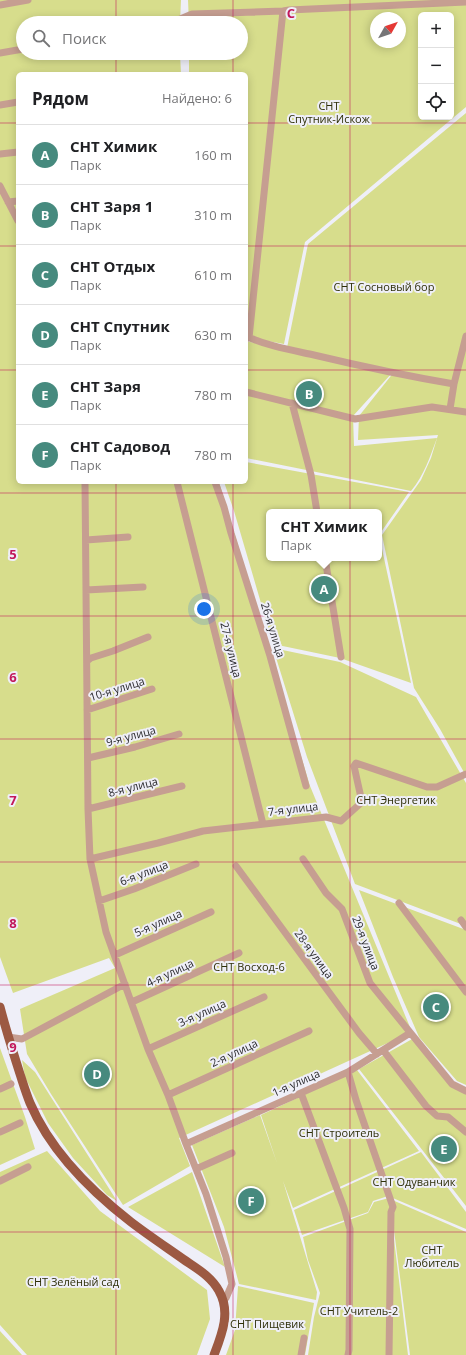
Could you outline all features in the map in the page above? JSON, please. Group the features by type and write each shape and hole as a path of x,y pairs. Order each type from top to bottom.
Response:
{"main road":[{"path":"0,1007 8,1037 30,1102 44,1130 60,1152 85,1181 119,1212 207,1276 217,1287 223,1300 225,1311 224,1323 214,1355"}],"street":[{"path":"0,5 28,0"},
{"path":"187,16 192,14 466,2"},
{"path":"283,11 248,337 262,343 347,363 454,384"},
{"path":"0,53 16,50"},
{"path":"0,105 16,102"},
{"path":"0,154 16,152"},
{"path":"0,186 16,217"},
{"path":"8,202 16,201"},
{"path":"450,409 454,384 466,336"},
{"path":"248,392 355,419 432,407 466,412"},
{"path":"292,403 311,475 317,509"},
{"path":"86,484 88,809 90,859 106,932 148,1049 168,1095 206,1194 228,1264 232,1284 226,1298 223,1300"},
{"name":"27-я улица","path":"178,484 263,824"},
{"name":"26-я улица","path":"216,484 270,656 306,786"},
{"path":"86,540 128,537"},
{"path":"325,561 341,657"},
{"path":"86,590 143,587"},
{"path":"87,661 91,658 148,637"},
{"name":"10-я улица","path":"88,710 152,689"},
{"name":"9-я улица","path":"88,758 135,747 179,734"},
{"name":"7-я улица","path":"90,859 158,844 203,831 326,816 342,821 362,802 354,766 356,763 427,787 437,787 466,774"},
{"name":"8-я улица","path":"88,809 182,786"},
{"name":"29-я улица","path":"303,859 326,893 342,909 370,983 452,1084 466,1091"},
{"name":"6-я улица","path":"99,901 134,890 196,864"},
{"name":"28-я улица","path":"236,866 376,1054"},
{"path":"399,903 466,992"},
{"name":"5-я улица","path":"115,955 211,912"},
{"path":"461,920 466,927"},
{"name":"4-я улица","path":"132,1002 239,953"},
{"path":"8,1037 22,1039 125,984"},
{"name":"3-я улица","path":"148,1049 264,997"},
{"name":"2-я улица","path":"168,1095 309,1031"},
{"name":"1-я улица","path":"186,1144 348,1072 411,1034"},
{"path":"383,1050 426,1106 437,1116 448,1117 466,1132"},
{"path":"348,1072 356,1100 393,1207 391,1212 389,1355"},
{"path":"0,1089 12,1084"},
{"path":"301,1093 344,1208 350,1229 348,1355"},
{"path":"0,1132 20,1123"},
{"path":"196,1169 232,1154"},
{"path":"0,1181 28,1167"},
{"path":"301,1355 304,1338"}],"green space":[{"name":"СНТ Восход-6","path":"0,0 181,0 180,16 16,16 16,60 180,60 181,72 16,72 16,484 220,484 310,786 412,1032 179,1138 190,1166 123,1205 51,1094 27,1054 20,1009 115,968 109,958 13,993 0,957"},
{"name":"СНТ Спутник-Искож","path":"188,0 466,0 466,107 454,117 454,12 418,12 418,120 450,120 305,242 284,344 248,337 248,72 189,72 189,60 248,60 248,16 189,16"},
{"name":"СНТ Сосновый бор","path":"466,113 466,776 440,729 414,688 382,535 421,480 431,458 438,435 358,440 359,416 394,372 287,348 308,244"},
{"path":"248,341 392,373 353,416 354,446 437,438 423,472 411,491 248,458"},
{"path":"248,462 409,492 382,531 382,509 266,509 266,561 382,561 382,549 411,683 340,658 273,644 225,484 248,484"},
{"name":"СНТ Энергетик","path":"273,648 340,662 416,697 466,783 466,926 355,884 307,757"},
{"path":"359,890 466,930 466,1085 457,1081 419,1037 393,977"},
{"path":"414,1038 452,1085 466,1092 466,1206 359,1069"},
{"path":"0,1048 35,1149 0,1165"},
{"path":"22,1060 35,1072 117,1201 107,1195 73,1158 48,1123 25,1077"},
{"name":"СНТ Строитель","path":"357,1070 419,1151 293,1208 283,1181 317,1292 316,1300 239,1284 224,1227 192,1145 260,1115 277,1163 261,1115"},
{"name":"СНТ Зелёный сад","path":"47,1151 100,1211 207,1290 210,1319 197,1355 27,1355 0,1325 0,1172"},
{"name":"СНТ Одуванчик","path":"421,1152 466,1212 466,1229 388,1196 373,1201 368,1212 302,1235 294,1210"},
{"path":"192,1172 225,1267 128,1207"},
{"name":"СНТ Учитель-2","path":"389,1198 408,1355 308,1355 314,1317 320,1293 308,1260 303,1237 368,1213 374,1202"},
{"name":"СНТ Любитель","path":"390,1199 466,1232 466,1355 410,1355"},
{"name":"СНТ Пищевик","path":"238,1286 314,1303 305,1355 226,1355 235,1330"},
{"path":"0,1331 22,1355 0,1355"}],"place":[{"name":"СНТ Заря 1","path":"309,394"},
{"name":"СНТ Химик","path":"324,589"},
{"name":"СНТ Отдых","path":"436,1007"},
{"name":"СНТ Спутник","path":"97,1074"},
{"name":"СНТ Заря","path":"444,1149"},
{"name":"СНТ Садовод","path":"251,1201"}]}
